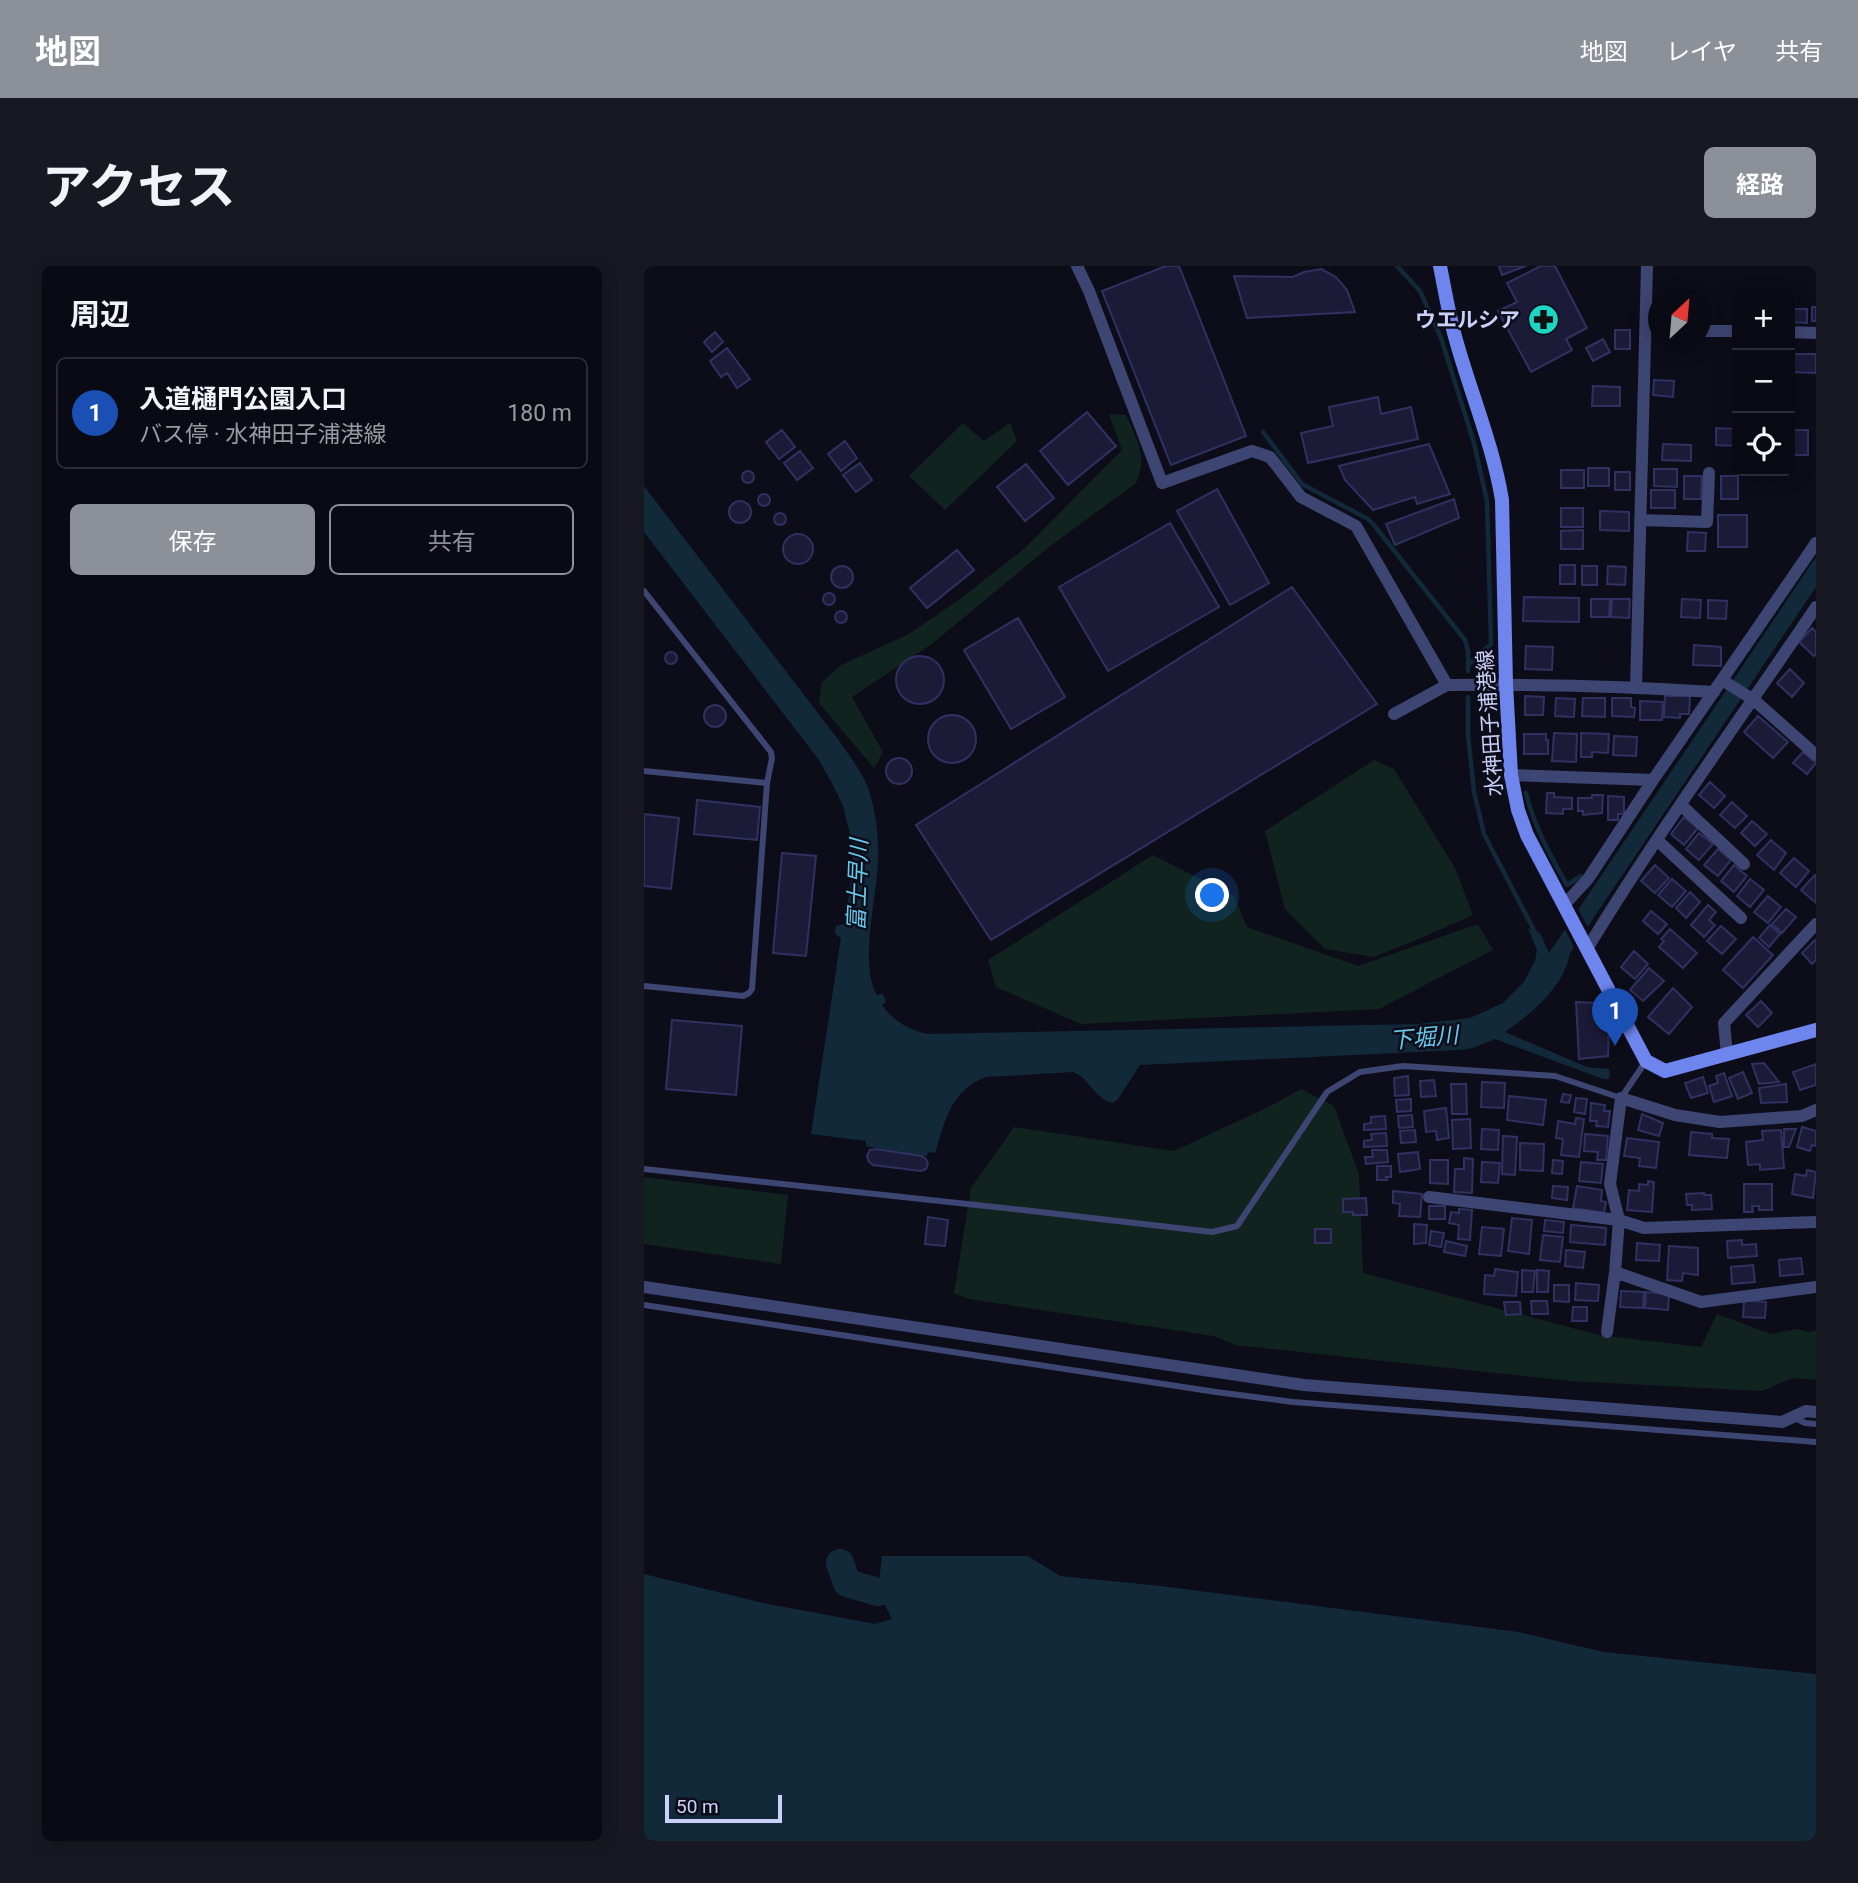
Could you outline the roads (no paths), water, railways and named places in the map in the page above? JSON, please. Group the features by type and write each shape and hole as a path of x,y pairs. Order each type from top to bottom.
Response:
{"main road":[{"name":"水神田子浦港線","path":"1440,266 1455,340 1490,444 1502,500 1506,684 1511,775 1518,810 1527,835 1646,1061"},
{"path":"1646,1061 1665,1071 1816,1030"}],"street":[{"path":"1077,266 1162,483 1252,451 1270,457 1301,496 1356,526 1447,685"},
{"path":"1647,266 1649,287"},
{"path":"1711,331 1732,331"},
{"path":"1795,332 1816,333"},
{"path":"1636,687 1640,520 1651,350"},
{"path":"1640,520 1707,522 1709,473"},
{"path":"1567,910 1816,543"},
{"path":"1585,946 1816,607"},
{"path":"1722,680 1754,700 1816,755"},
{"path":"1394,714 1447,685 1636,687 1714,692"},
{"path":"1511,775 1653,780"},
{"path":"1681,805 1744,864"},
{"path":"1657,840 1741,919"},
{"path":"1727,1054 1724,1023 1816,924"},
{"path":"1607,1332 1619,1220 1611,1184 1621,1098 1675,1115 1720,1122 1802,1116 1816,1110"},
{"path":"1802,1116 1816,1121"},
{"path":"1429,1197 1619,1220 1644,1228 1816,1222"},
{"path":"1615,1272 1701,1303 1816,1287"},
{"path":"644,1287 1304,1385 1782,1422 1807,1411 1816,1412"}],"lane":[{"path":"644,591 771,752 772,758 767,783 752,989 743,996 644,986"},
{"path":"644,771 767,783"},
{"path":"644,1169 1212,1232 1237,1226 1327,1092 1360,1072 1403,1066 1555,1076 1621,1098 1646,1061"},
{"path":"644,1305 1293,1402 1816,1442"},
{"path":"1793,1417 1805,1423 1816,1424"}],"water":[{"name":"下堀川","path":"644,486 837,738 865,781 874,810 878,839 869,944 871,981 877,995 883,994 886,1002 882,1005 891,1016 907,1027 927,1034 1418,1024 1470,1018 1503,1003 1524,982 1535,961 1537,950 1528,928 1540,933 1549,953 1816,557 1816,587 1570,953 1567,965 1554,988 1536,1008 1505,1032 1587,1067 1609,1069 1609,1079 1495,1039 1473,1048 1459,1050 1140,1065 1113,1103 1101,1097 1084,1079 1073,1072 986,1077 964,1090 957,1098 946,1118 935,1153 928,1152 927,1156 921,1156 866,1146 866,1141 811,1134 841,938 835,934 836,926 845,924 853,865 852,842 843,806 819,760 644,532"},
{"path":"882,1556 1028,1556 1060,1576 1161,1586 1519,1632 1604,1652 1816,1674 1816,1841 644,1841 644,1574 763,1603 875,1624 892,1619 878,1592"}],"waterway":[{"path":"1397,266 1420,291 1441,338 1474,443 1487,501 1491,644 1468,665"},
{"path":"1263,432 1302,484 1373,524 1465,640 1468,671"},
{"path":"1468,697 1468,735 1474,792 1484,834 1536,934"},
{"path":"1526,793 1538,829 1567,885 1581,876"},
{"name":"富士早川","path":"840,1563 847,1583 878,1592"}],"place":[{"name":"ウエルシア","path":"1543,320"},
{"name":"入道樋門公園入口","path":"1615,1046"}]}
